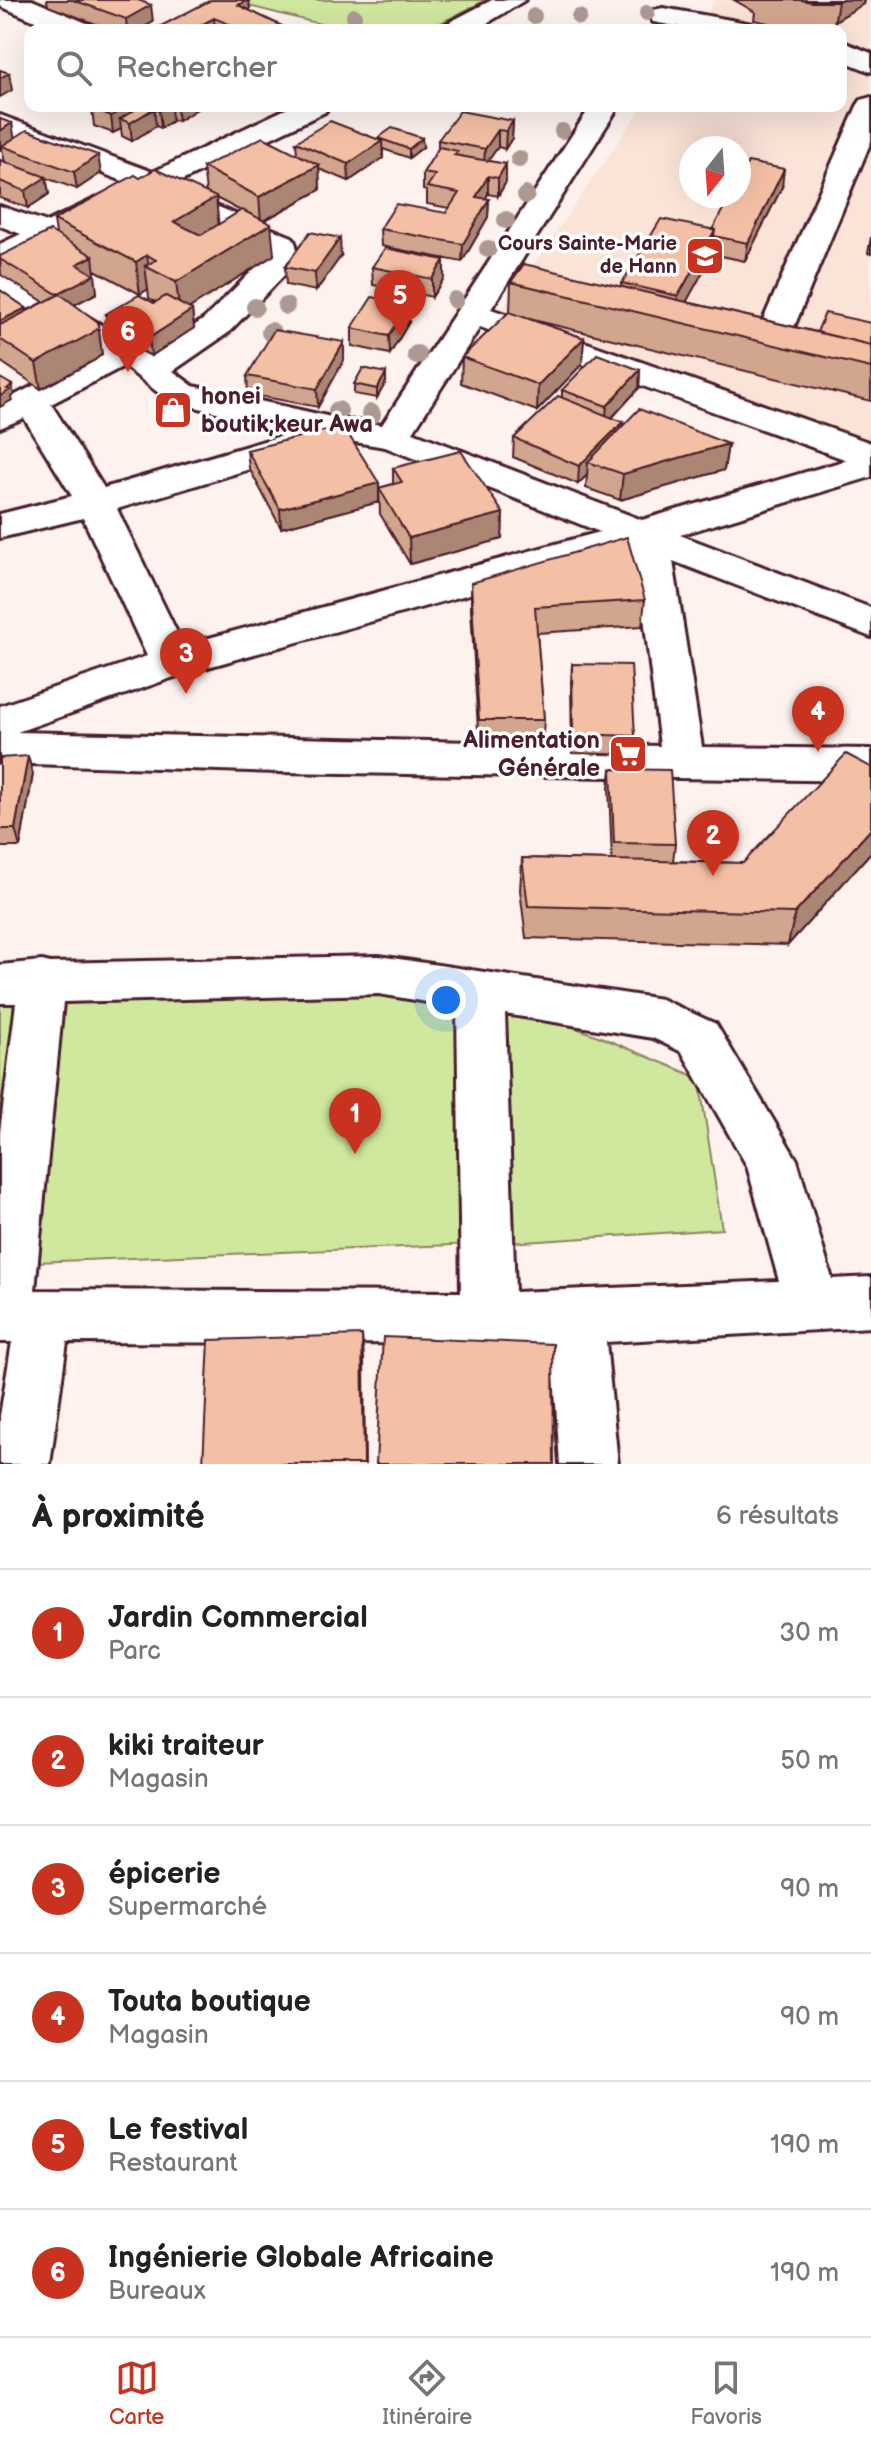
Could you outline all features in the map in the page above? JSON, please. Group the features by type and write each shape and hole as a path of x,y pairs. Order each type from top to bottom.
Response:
{"street":[{"path":"9,0 65,24"},
{"path":"467,24 512,0"},
{"path":"662,11 717,24"},
{"path":"847,46 871,44"},
{"path":"847,50 871,64"},
{"path":"777,327 870,111"},
{"path":"392,437 601,112"},
{"path":"0,256 45,232 302,113"},
{"path":"0,124 149,184 281,244 283,252 280,261 216,326 139,361 15,408 95,503 171,663"},
{"path":"0,215 45,232"},
{"path":"0,278 139,361 167,386 196,399 340,430 392,437 871,623"},
{"path":"472,313 871,456"},
{"path":"0,526 95,503 340,430"},
{"path":"0,722 171,663 642,533 871,465"},
{"path":"642,533 653,555 658,577 683,763"},
{"path":"0,747 871,765"},
{"path":"21,1464 16,1316 21,982 379,975 480,988 661,1019 699,1038 771,1160 813,1305"},
{"path":"480,988 489,1318"},
{"path":"16,1316 577,1318 871,1302"},
{"path":"577,1318 589,1464"}],"shaded area":[{"name":"Cours Sainte-Marie de Hann","path":"716,0 871,0 871,450 498,316 639,112 847,112 847,24 699,24"}],"green space":[{"path":"225,0 486,0 439,24 320,24"},
{"path":"467,989 598,1036 699,1078 722,1229 524,1242 35,1262 0,1251 0,993"}],"building":[{"path":"73,0 138,0 151,5 126,19"},
{"path":"211,0 248,0 238,5 278,24 229,24 214,18 203,24 165,24"},
{"path":"801,0 838,0 838,2 812,2"},
{"path":"131,112 148,112 130,123 120,119"},
{"path":"459,112 513,121 506,131 498,130 485,149 438,140"},
{"path":"0,119 12,123 0,131"},
{"path":"330,121 382,141 348,164 296,142"},
{"path":"392,128 422,138 409,149 378,138"},
{"path":"27,130 98,155 74,172 2,146"},
{"path":"263,137 319,165 259,197 203,167"},
{"path":"439,147 458,151 454,155 506,164 498,178 488,176 476,197 489,199 463,244 380,229 396,204 446,213 459,193 427,187 435,175 423,173"},
{"path":"0,160 46,177 25,191 0,181"},
{"path":"751,163 784,169 748,243 714,236 715,230 712,230 724,208 751,208"},
{"path":"155,169 216,197 174,222 201,235 242,210 271,224 176,282 145,266 156,260 147,255 136,262 54,220 135,175 140,178"},
{"path":"661,219 715,230 678,296 622,283"},
{"path":"50,231 93,256 77,264 94,275 57,294 0,259 0,256"},
{"path":"310,232 340,238 315,273 285,267"},
{"path":"385,248 444,260 432,279 372,267"},
{"path":"524,264 871,345 871,368 511,282"},
{"path":"0,290 26,308 0,321"},
{"path":"60,294 98,322 98,328 36,363 0,339 0,325"},
{"path":"139,295 154,303 166,296 192,310 149,338 106,314"},
{"path":"372,297 409,304 389,336 352,328"},
{"path":"509,312 584,338 538,385 462,357"},
{"path":"825,313 871,323 871,345 817,332"},
{"path":"274,330 344,342 317,389 247,376"},
{"path":"597,354 640,370 607,406 562,390"},
{"path":"363,368 386,373 377,389 354,384"},
{"path":"0,378 12,385 0,396"},
{"path":"558,396 623,422 579,466 514,438"},
{"path":"639,409 728,444 623,474 588,462"},
{"path":"343,426 379,483 280,509 247,450"},
{"path":"461,451 503,513 409,538 379,488 402,482 393,468"},
{"path":"627,537 645,600 535,607 544,720 479,720 471,583"},
{"path":"572,664 631,665 635,736 573,734"},
{"path":"846,754 871,767 871,829 795,913 528,906 522,858 743,863"},
{"path":"28,756 15,829 0,829 0,758"},
{"path":"611,769 670,770 675,844 614,843"},
{"path":"362,1335 364,1464 203,1464 209,1340"},
{"path":"383,1337 553,1344 554,1464 376,1464"}],"place":[{"name":"Cours Sainte-Marie de Hann","path":"705,256"},
{"name":"Le festival","path":"400,336"},
{"name":"Ingénierie Globale Africaine","path":"128,372"},
{"name":"honei boutik;keur Awa","path":"173,410"},
{"name":"épicerie","path":"186,694"},
{"name":"Touta boutique","path":"818,752"},
{"name":"Alimentation Générale","path":"628,754"},
{"name":"kiki traiteur","path":"713,876"},
{"name":"Jardin Commercial","path":"355,1154"}]}
